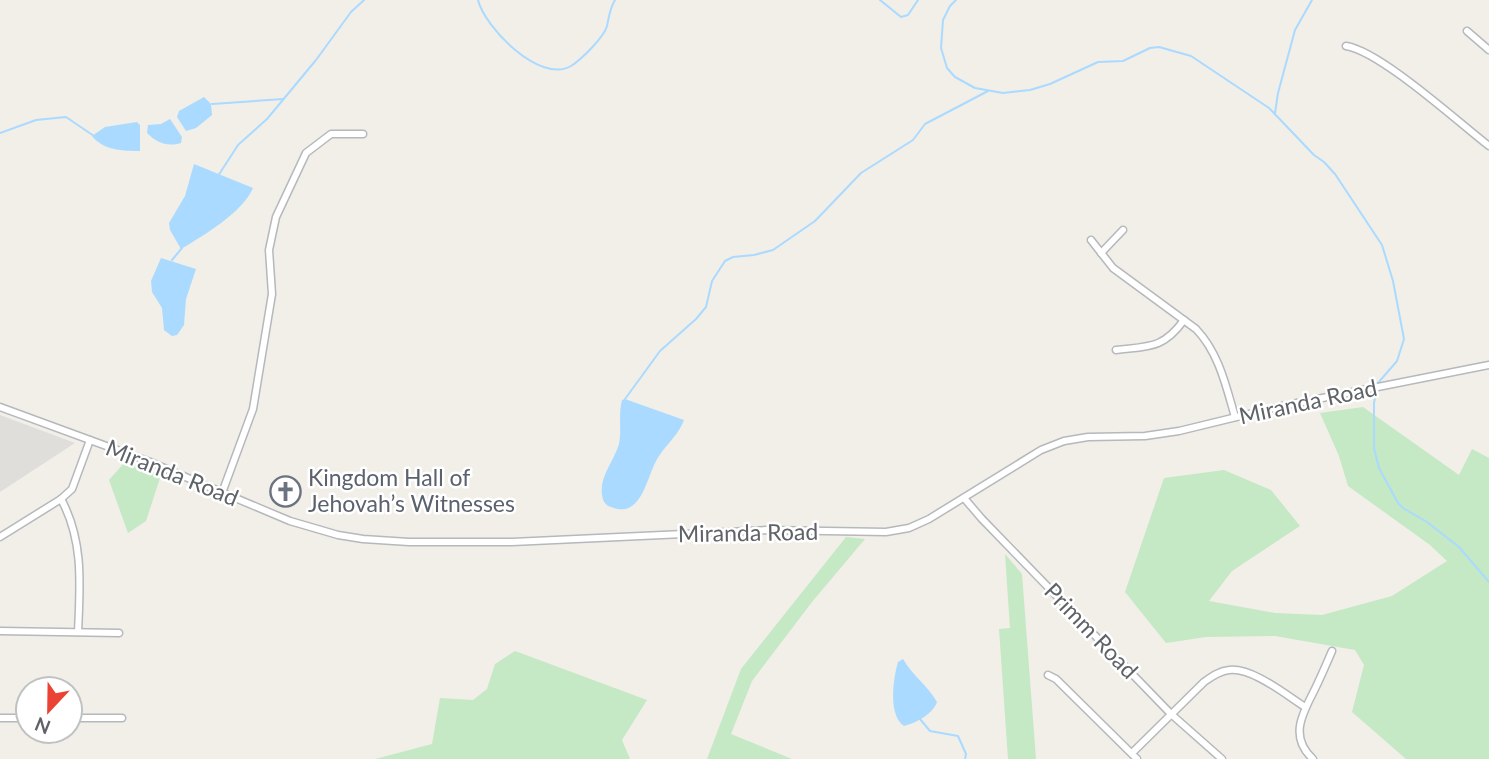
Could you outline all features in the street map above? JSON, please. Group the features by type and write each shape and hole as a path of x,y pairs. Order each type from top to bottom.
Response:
{"street":[{"path":"1467,32 1489,50"},
{"path":"1346,46 1364,51 1399,75 1489,146"},
{"path":"222,493 253,410 272,294 269,250 276,217 306,153 331,134 363,134"},
{"path":"1101,253 1122,230"},
{"path":"1091,240 1120,274 1184,320 1208,341 1236,417"},
{"path":"1116,350 1158,344 1168,338 1184,320"},
{"name":"Miranda Road","path":"0,407 150,462 302,525 338,535 394,541 512,542 767,530 886,532 919,524 1041,450 1064,440 1157,435 1489,365"},
{"path":"0,537 61,499 72,489 90,440"},
{"name":"Primm Road","path":"964,498 1171,714 1222,759"},
{"path":"61,499 68,512 80,568 78,632"},
{"path":"0,631 119,633"},
{"path":"1313,759 1303,747 1299,726 1305,707 1332,651"},
{"path":"1048,676 1056,679 1135,756 1171,714 1214,674 1241,670 1305,707"},
{"path":"84,718 122,718"}],"shaded area":[{"path":"0,415 75,443 0,492"}],"green space":[{"path":"1363,407 1459,475 1472,449 1489,458 1489,759 1406,759 1352,712 1364,665 1355,650 1275,636 1206,637 1166,643 1125,592 1164,478 1224,470 1271,490 1300,526 1232,571 1209,601 1275,613 1322,615 1392,596 1447,561 1430,545 1348,486 1339,456 1320,413"},
{"path":"126,461 161,475 146,521 128,533 109,480"},
{"path":"846,537 865,539 812,602 752,681 731,734 792,759 707,759 741,669"},
{"path":"1005,554 1022,574 1036,759 1008,759 999,629 1010,628"},
{"path":"515,651 647,700 622,740 630,759 375,759 432,744 440,698 473,700 487,689 495,664"}],"water":[{"path":"204,97 211,104 212,115 196,128 186,131 177,117 179,111"},
{"path":"170,119 182,137 181,143 162,143 147,133 148,125 161,124"},
{"path":"137,122 140,125 140,151 107,147 92,136 105,127"},
{"path":"194,164 253,188 232,214 181,249 169,223 185,196"},
{"path":"161,258 196,269 186,299 184,325 177,335 172,336 164,330 162,308 152,292 151,281"},
{"path":"622,400 684,420 659,456 637,502 622,509 606,504 602,497 602,488 619,444 621,406"},
{"path":"903,659 937,702 923,717 904,726 896,714 893,696 898,662"}],"waterway":[{"path":"218,176 238,145 267,119 316,60 351,12 364,0"},
{"path":"478,0 491,25 502,38 530,60 544,67 558,69 576,63 597,42 605,31 615,0"},
{"path":"880,0 901,17 908,15 918,0"},
{"path":"956,0 943,20 941,48 947,68 955,77 975,88 1003,93 1030,90 1098,62 1123,61 1150,48 1159,47 1191,56 1269,108 1335,174 1382,245 1393,281 1404,339 1397,361 1378,383"},
{"path":"1275,113 1295,30 1312,0"},
{"path":"625,399 660,351 706,307 712,281 725,261 733,257 773,250 815,221 861,173 913,140 925,124 988,91"},
{"path":"212,104 283,99"},
{"path":"0,133 36,120 66,117 94,136"},
{"path":"172,260 182,248"},
{"path":"1377,389 1374,403 1374,448 1379,468 1398,503 1459,547 1489,582"},
{"path":"920,719 930,731 958,736 966,754 965,759"}],"place":[{"name":"Kingdom Hall of Jehovah’s Witnesses","path":"285,491"}]}
